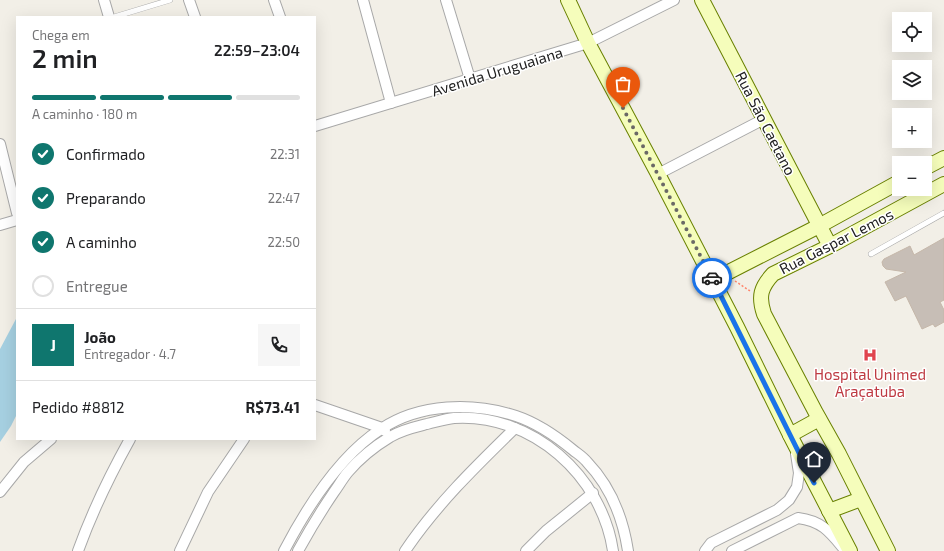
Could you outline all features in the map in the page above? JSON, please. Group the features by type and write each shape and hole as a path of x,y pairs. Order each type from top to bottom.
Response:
{"main road":[{"path":"568,0 588,43 658,174 719,278 793,440 850,551"},
{"name":"Rua São Caetano","path":"702,0 830,246"},
{"path":"932,164 944,158"},
{"name":"Rua Gaspar Lemos","path":"760,298 766,281 773,274 830,246 944,184"},
{"name":"Rua Gaspar Lemos","path":"719,278 892,186"},
{"path":"760,298 764,314 839,454 888,551"},
{"path":"793,440 819,419"},
{"path":"829,511 861,499"}],"street":[{"path":"104,0 110,16"},
{"path":"189,0 195,16"},
{"path":"274,0 280,16"},
{"path":"363,0 391,103"},
{"path":"446,0 470,79"},
{"name":"Avenida Uruguaiana","path":"316,126 588,43 674,0"},
{"path":"658,174 764,119"},
{"path":"0,144 16,209"},
{"path":"0,225 16,220"},
{"path":"316,405 382,428 391,436"},
{"path":"284,551 294,532 342,462 360,444 382,428 406,416 434,409 461,407 489,409 516,416 548,432 587,461 604,484 616,505 626,536 628,551"},
{"path":"298,551 326,504 348,472 361,459 391,436 412,428 453,418 488,421 515,428 542,442 565,460 579,474 593,493 609,530 613,551"},
{"path":"406,551 437,508 464,478 515,428"},
{"path":"542,442 548,432"},
{"path":"0,492 24,462 51,440"},
{"path":"78,551 109,476 129,440"},
{"path":"180,551 208,492 243,440"},
{"path":"704,551 711,543 776,510 789,500 797,487 799,472 793,440"},
{"path":"526,551 546,531 593,493"},
{"path":"602,512 616,505"},
{"path":"732,551 798,518 810,520 821,525 846,551"}],"lane":[{"path":"117,16 170,0"},
{"path":"871,254 944,213"}],"path":[{"path":"719,278 760,298"},
{"path":"807,469 839,454"}],"water":[{"path":"16,319 16,416 0,442 0,349"}],"building":[{"path":"944,238 944,300 940,302 944,310 944,322 935,327 933,324 922,329 906,296 895,301 885,282 906,272 886,269 882,262 884,259 910,246 914,255"}],"way so far":[{"path":"623,108 712,278"}],"place":[{"name":"Hospital Unimed Araçatuba","path":"870,355"}],"route":[{"path":"712,278 814,483"}]}
